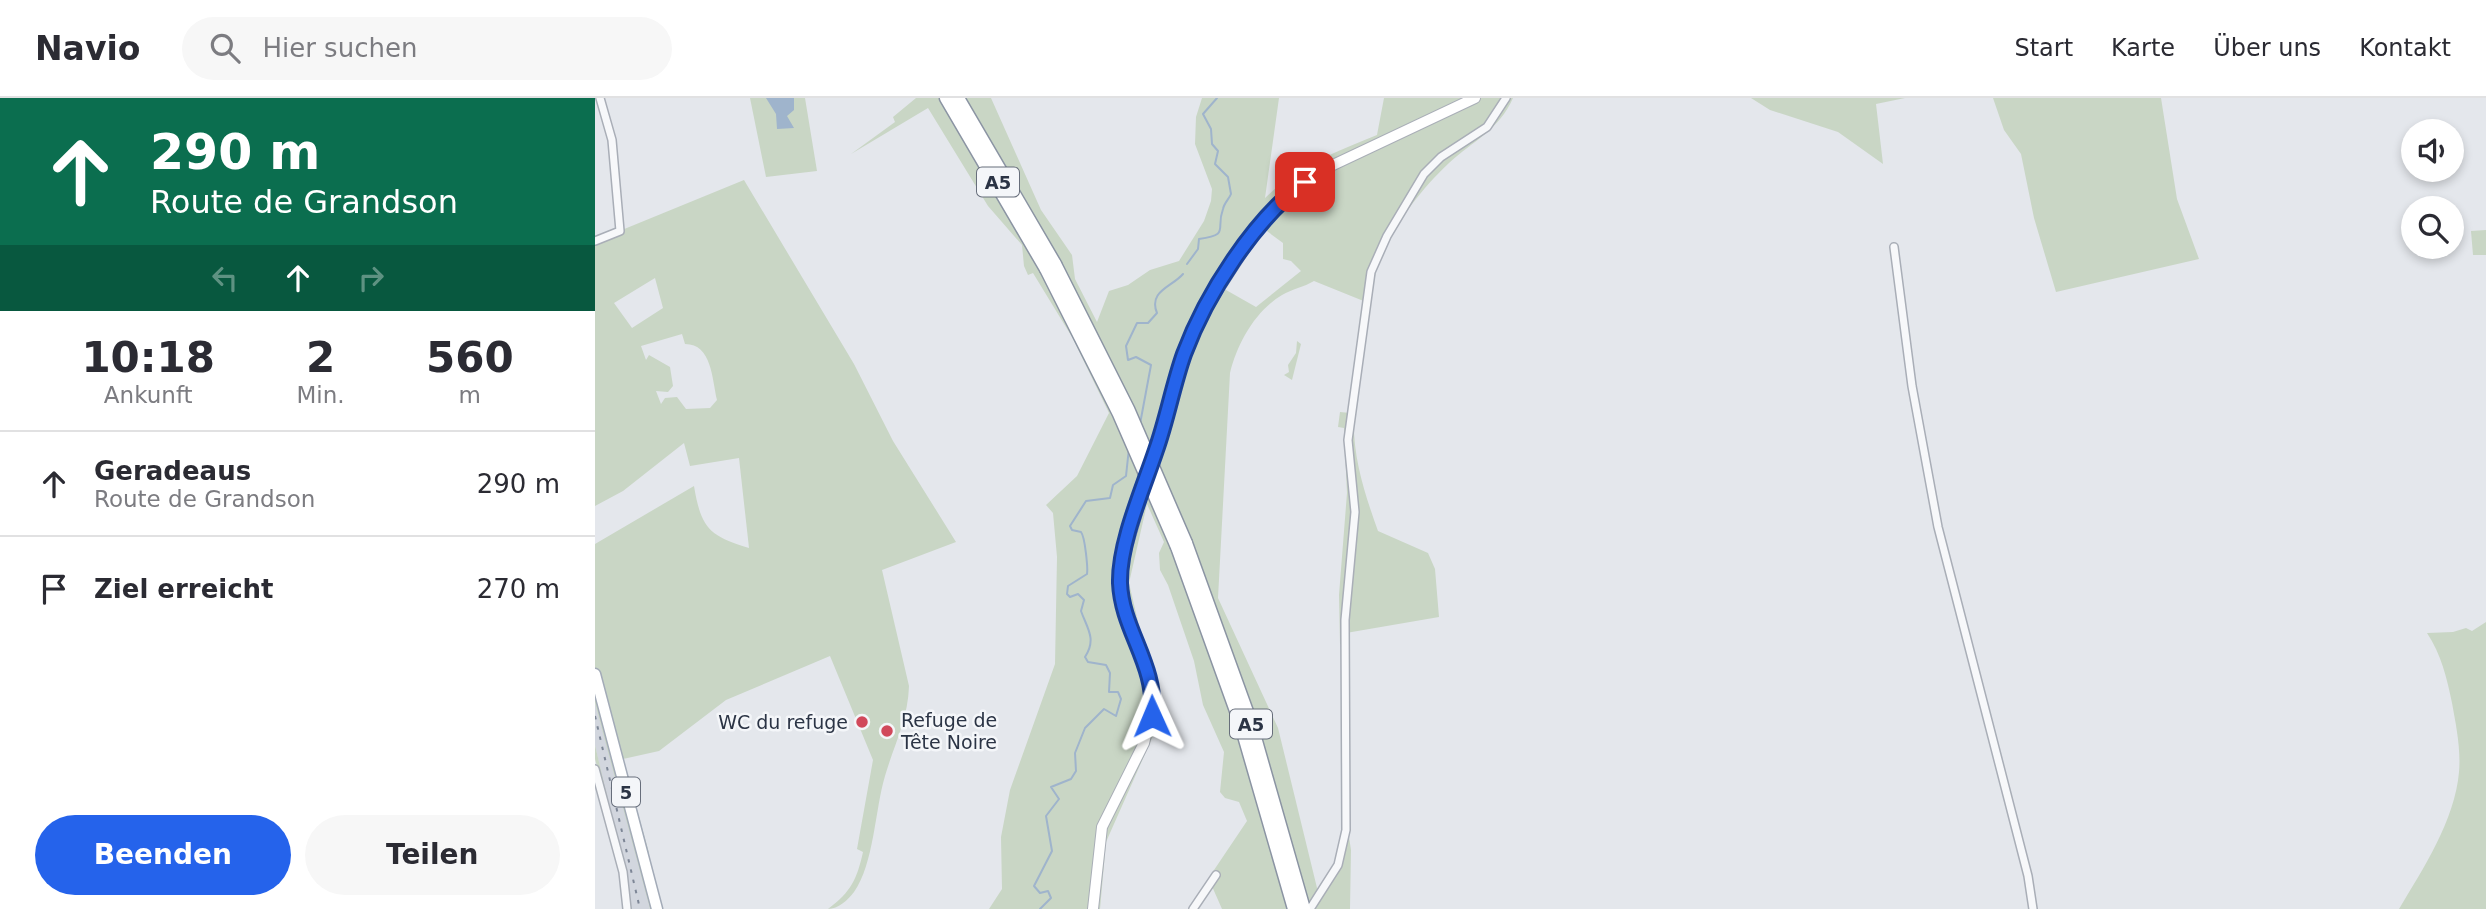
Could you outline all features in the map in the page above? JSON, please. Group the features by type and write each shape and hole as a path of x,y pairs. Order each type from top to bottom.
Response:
{"highway":[{"name":"A5","path":"946,98 1051,266"},
{"name":"A5","path":"958,98 1128,409 1250,720 1304,909"},
{"name":"A5","path":"1182,545 1240,722 1294,909"}],"main road":[{"name":"5","path":"595,674 657,909"}],"street":[{"path":"595,241 620,231 612,141 600,98"},
{"path":"1093,909 1102,827 1138,756 1152,716 1150,672 1127,614 1121,575 1137,505 1196,324 1214,292 1271,212 1292,191 1333,164 1475,98"},
{"path":"1310,909 1338,865 1346,830 1345,620 1355,512 1348,440 1371,272 1383,243 1424,174 1441,157 1487,127 1506,98"},
{"path":"1894,247 1912,386 1938,527 2028,876 2033,909"},
{"path":"595,769 623,872 627,909"},
{"path":"1193,909 1216,875"}],"shaded area":[{"path":"595,703 650,909 631,909 595,745"}],"green space":[{"path":"750,98 805,98 817,171 766,177"},
{"path":"916,98 991,98 1041,210 1072,255 1075,279 1097,322 1109,291 1128,285 1150,270 1179,261 1204,221 1212,189 1195,144 1196,117 1202,98 1279,98 1265,198 1304,168 1377,135 1384,98 1513,98 1493,127 1449,163 1427,186 1406,212 1389,241 1376,270 1354,414 1357,459 1378,531 1428,553 1435,569 1439,617 1346,633 1345,646 1340,644 1339,595 1347,493 1344,428 1338,427 1340,412 1350,413 1366,302 1314,281 1286,293 1263,310 1248,329 1230,373 1218,598 1278,728 1318,892 1338,865 1346,817 1351,850 1350,909 1222,909 1211,884 1212,873 1247,821 1239,802 1225,798 1220,792 1224,752 1203,705 1194,661 1168,585 1160,570 1159,553 1164,542 1147,504 1129,583 1139,626 1159,686 1157,727 1106,842 1100,909 989,909 1002,889 1001,837 1010,790 1055,664 1057,557 1053,513 1046,505 1077,476 1109,413 1072,337 1033,273 1028,275 1024,266 1022,245 988,206 928,108 851,154 895,122 893,117","holes":["1260,226 1283,243 1283,259 1291,261 1301,271 1256,307 1219,286"]},
{"path":"1751,98 1905,98 1876,104 1883,164 1838,132 1770,110"},
{"path":"1993,98 2161,98 2177,199 2199,259 2056,292 2034,218 2021,154 2004,130"},
{"path":"744,180 854,364 893,441 956,542 882,570 909,686 908,698 882,789 866,867 854,892 846,901 835,907 828,909 848,891 861,862 863,852 857,849 873,760 830,656 726,700 659,751 623,759 649,853 643,854 651,884 655,882 662,909 650,909 595,703 595,544 694,486 700,512 709,528 725,539 749,548 739,458 690,466 684,443 623,491 595,506 595,241","holes":["655,278 663,308 632,328 614,303","682,334 685,344 694,346 706,356 717,400 710,408 686,409 677,397 665,398 661,404 656,391 668,392 673,386 670,367 649,355 646,360 641,346"]},
{"path":"2486,230 2486,255 2473,255 2471,231"},
{"path":"1297,341 1301,344 1292,380 1284,375 1289,372 1288,365 1296,353"},
{"path":"2486,622 2486,909 2399,909 2445,826 2459,772 2458,737 2448,684 2440,658 2427,633 2453,632 2466,628 2472,631"},
{"path":"595,745 621,855 595,759"}],"water":[{"path":"766,98 794,98 794,110 787,116 794,128 777,129 776,114"}],"waterway":[{"path":"1187,264 1198,249 1199,239 1219,233 1221,216 1231,194 1228,177 1215,164 1218,151 1212,144 1211,129 1203,114 1217,98"},
{"path":"1140,424 1151,365 1136,357 1128,360 1126,346 1137,323 1148,323 1157,313 1155,306 1158,294 1183,274"},
{"path":"1040,909 1051,898 1048,891 1040,893 1034,886 1052,851 1046,816 1059,799 1051,787 1071,779 1076,771 1075,753 1085,728 1104,709 1116,716 1121,699 1118,692 1109,692 1110,673 1106,665 1088,662 1085,657 1091,639 1081,611 1084,600 1078,594 1070,597 1067,594 1068,586 1087,574 1086,553 1081,532 1072,530 1070,526 1086,501 1110,498 1113,485 1126,476 1129,448"}],"railway":[{"path":"595,716 640,909"}],"place":[{"name":"WC du refuge","path":"862,722"},
{"name":"Refuge de Tête Noire","path":"887,731"}],"route":[{"path":"1152,716 1153,686 1150,672 1127,614 1120,584 1137,505 1196,324 1214,292 1260,225 1292,191 1305,182"}]}
